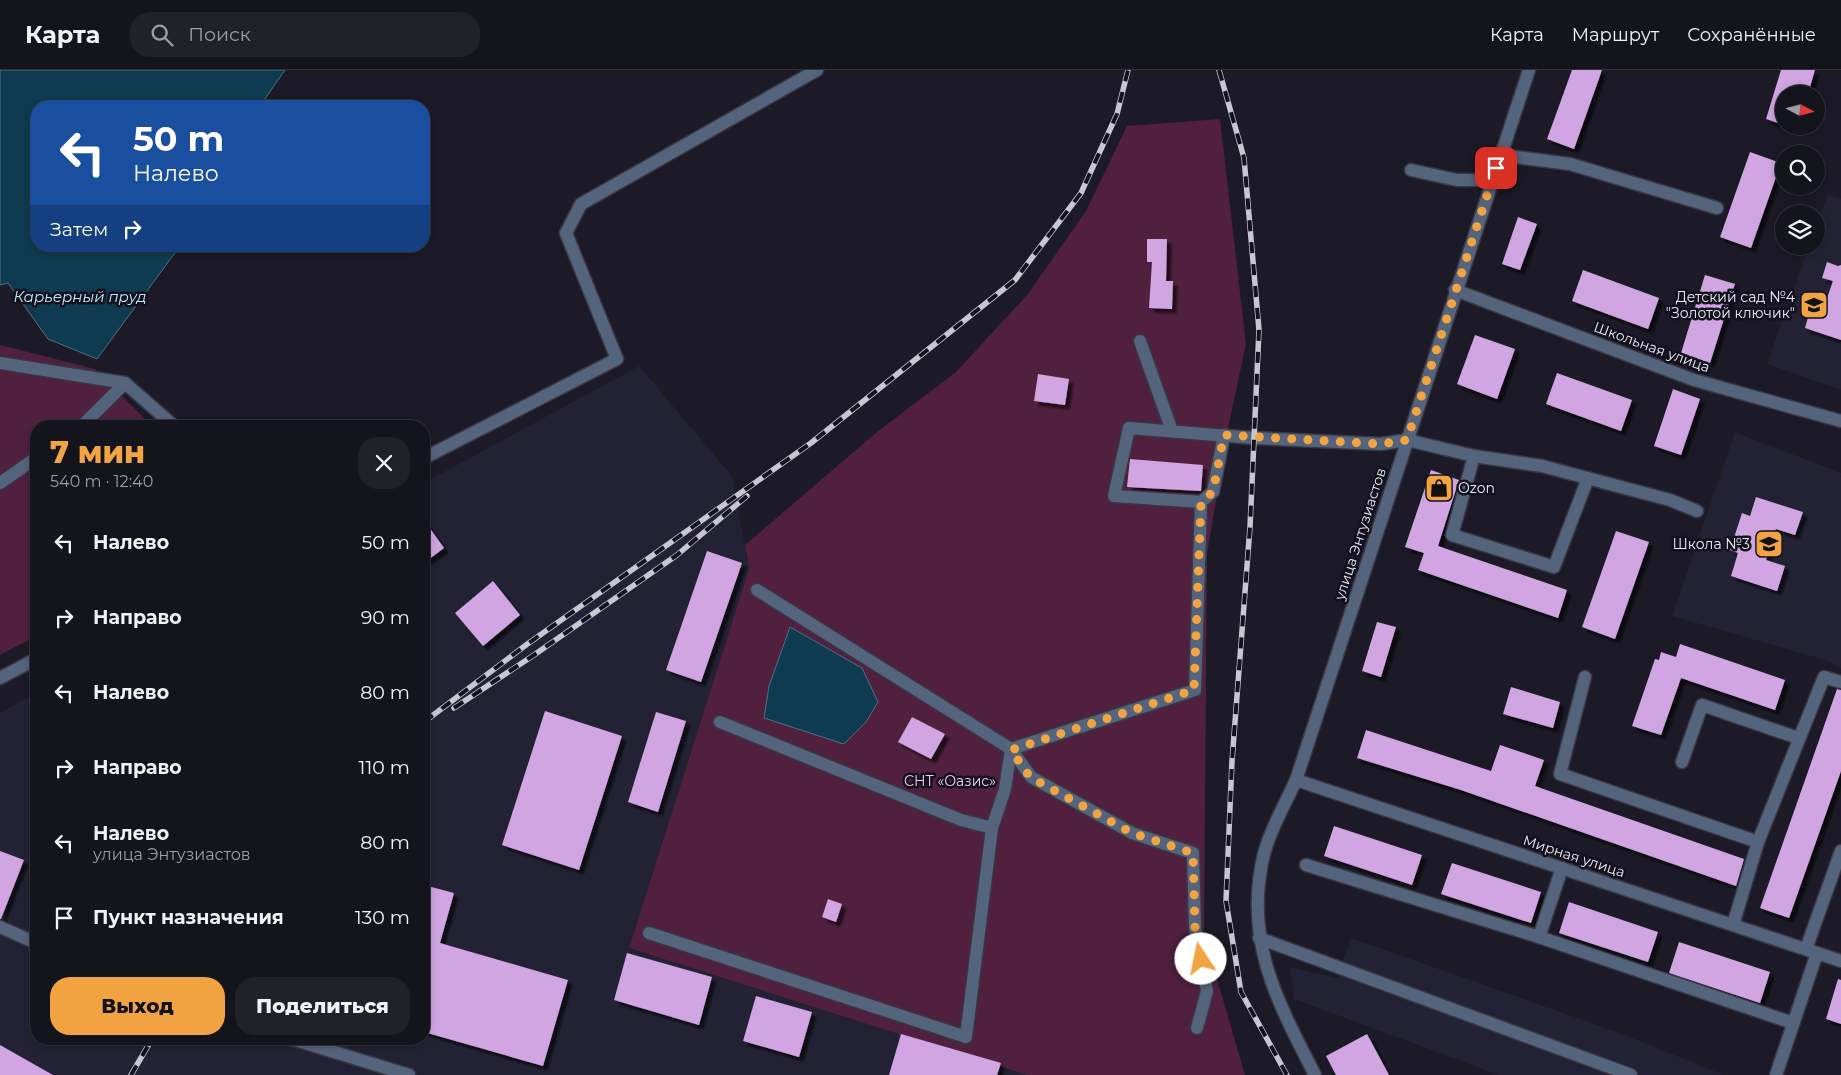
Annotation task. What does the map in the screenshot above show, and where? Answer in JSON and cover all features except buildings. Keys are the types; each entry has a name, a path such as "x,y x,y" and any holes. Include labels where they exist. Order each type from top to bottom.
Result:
{"street":[{"path":"430,455 617,358 566,233 581,204 817,70"},
{"name":"улица Энтузиастов","path":"1315,1075 1279,1005 1259,938 1257,893 1265,852 1296,780 1455,290 1529,70"},
{"path":"1500,155 1570,164 1717,208"},
{"path":"1411,170 1457,180 1492,180"},
{"name":"Школьная улица","path":"1455,290 1694,380 1841,421"},
{"path":"1140,340 1172,431"},
{"path":"0,363 125,383 167,420"},
{"path":"88,420 125,383"},
{"path":"1224,435 1213,492 1201,502 1114,496 1129,428 1381,444 1407,440 1474,456 1542,466 1670,500 1697,511"},
{"path":"1474,456 1452,535 1554,567 1588,478"},
{"path":"0,483 30,462"},
{"path":"1011,750 1194,690 1201,502"},
{"path":"757,590 1011,750 1030,777 1132,833 1193,853 1195,928 1207,991 1197,1028"},
{"path":"0,678 30,662"},
{"path":"1585,677 1560,774 1758,842"},
{"path":"1733,925 1758,842 1824,677 1841,682"},
{"path":"1682,762 1702,705 1798,738"},
{"path":"720,722 961,820 992,828"},
{"path":"649,933 966,1036 992,828 1005,789 1011,750"},
{"name":"Мирная улица","path":"1296,780 1841,961"},
{"path":"1776,1075 1794,1024 1812,951 1841,852"},
{"path":"1306,865 1540,937 1794,1024"},
{"path":"1540,937 1562,868"},
{"path":"0,927 30,940"},
{"path":"1259,938 1631,1075"},
{"path":"312,1045 409,1075"}],"shaded area":[{"name":"Детский сад №4 \"Золотой ключик\"","path":"1828,195 1841,198 1841,390 1767,364 1806,255 1825,255 1824,205"},
{"path":"639,366 732,476 749,569 629,948 1027,1075 0,1075 0,713 30,696 30,1045 430,1045 430,480"},
{"name":"Школа №3","path":"1735,432 1841,473 1841,668 1829,661 1672,616"},
{"path":"1351,938 1617,1032 1724,1075 1499,1075 1294,999 1290,967 1337,978"}],"green space":[{"name":"СНТ «Оазис»","path":"1220,119 1246,344 1229,423 1207,554 1204,935 1245,1075 1027,1075 629,948 749,569 745,545 877,432 956,372 1028,294 1086,211 1127,126"},
{"path":"0,345 95,369 146,420 30,420 30,639 0,655"}],"water":[{"name":"Карьерный пруд","path":"0,70 285,70 264,100 30,100 30,252 176,252 97,359 48,339 8,283 0,285"},
{"path":"790,627 862,668 878,702 866,722 844,744 764,718 769,686"}],"railway":[{"path":"430,717 526,645 811,443 1015,280 1081,193 1117,114 1128,70"},
{"path":"1219,70 1244,158 1259,330 1250,527 1232,761 1226,901 1241,992 1287,1075"},
{"path":"454,708 534,655 677,555 747,496"},
{"path":"131,1075 148,1045"}],"place":[{"name":"Детский сад №4 \"Золотой ключик\"","path":"1814,305"},
{"name":"Ozon","path":"1439,488"},
{"name":"Школа №3","path":"1769,544"}],"route":[{"path":"1201,959 1195,928 1193,853 1132,833 1030,777 1011,750 1194,690 1201,502 1213,492 1224,435 1381,444 1407,440 1496,168"}]}
